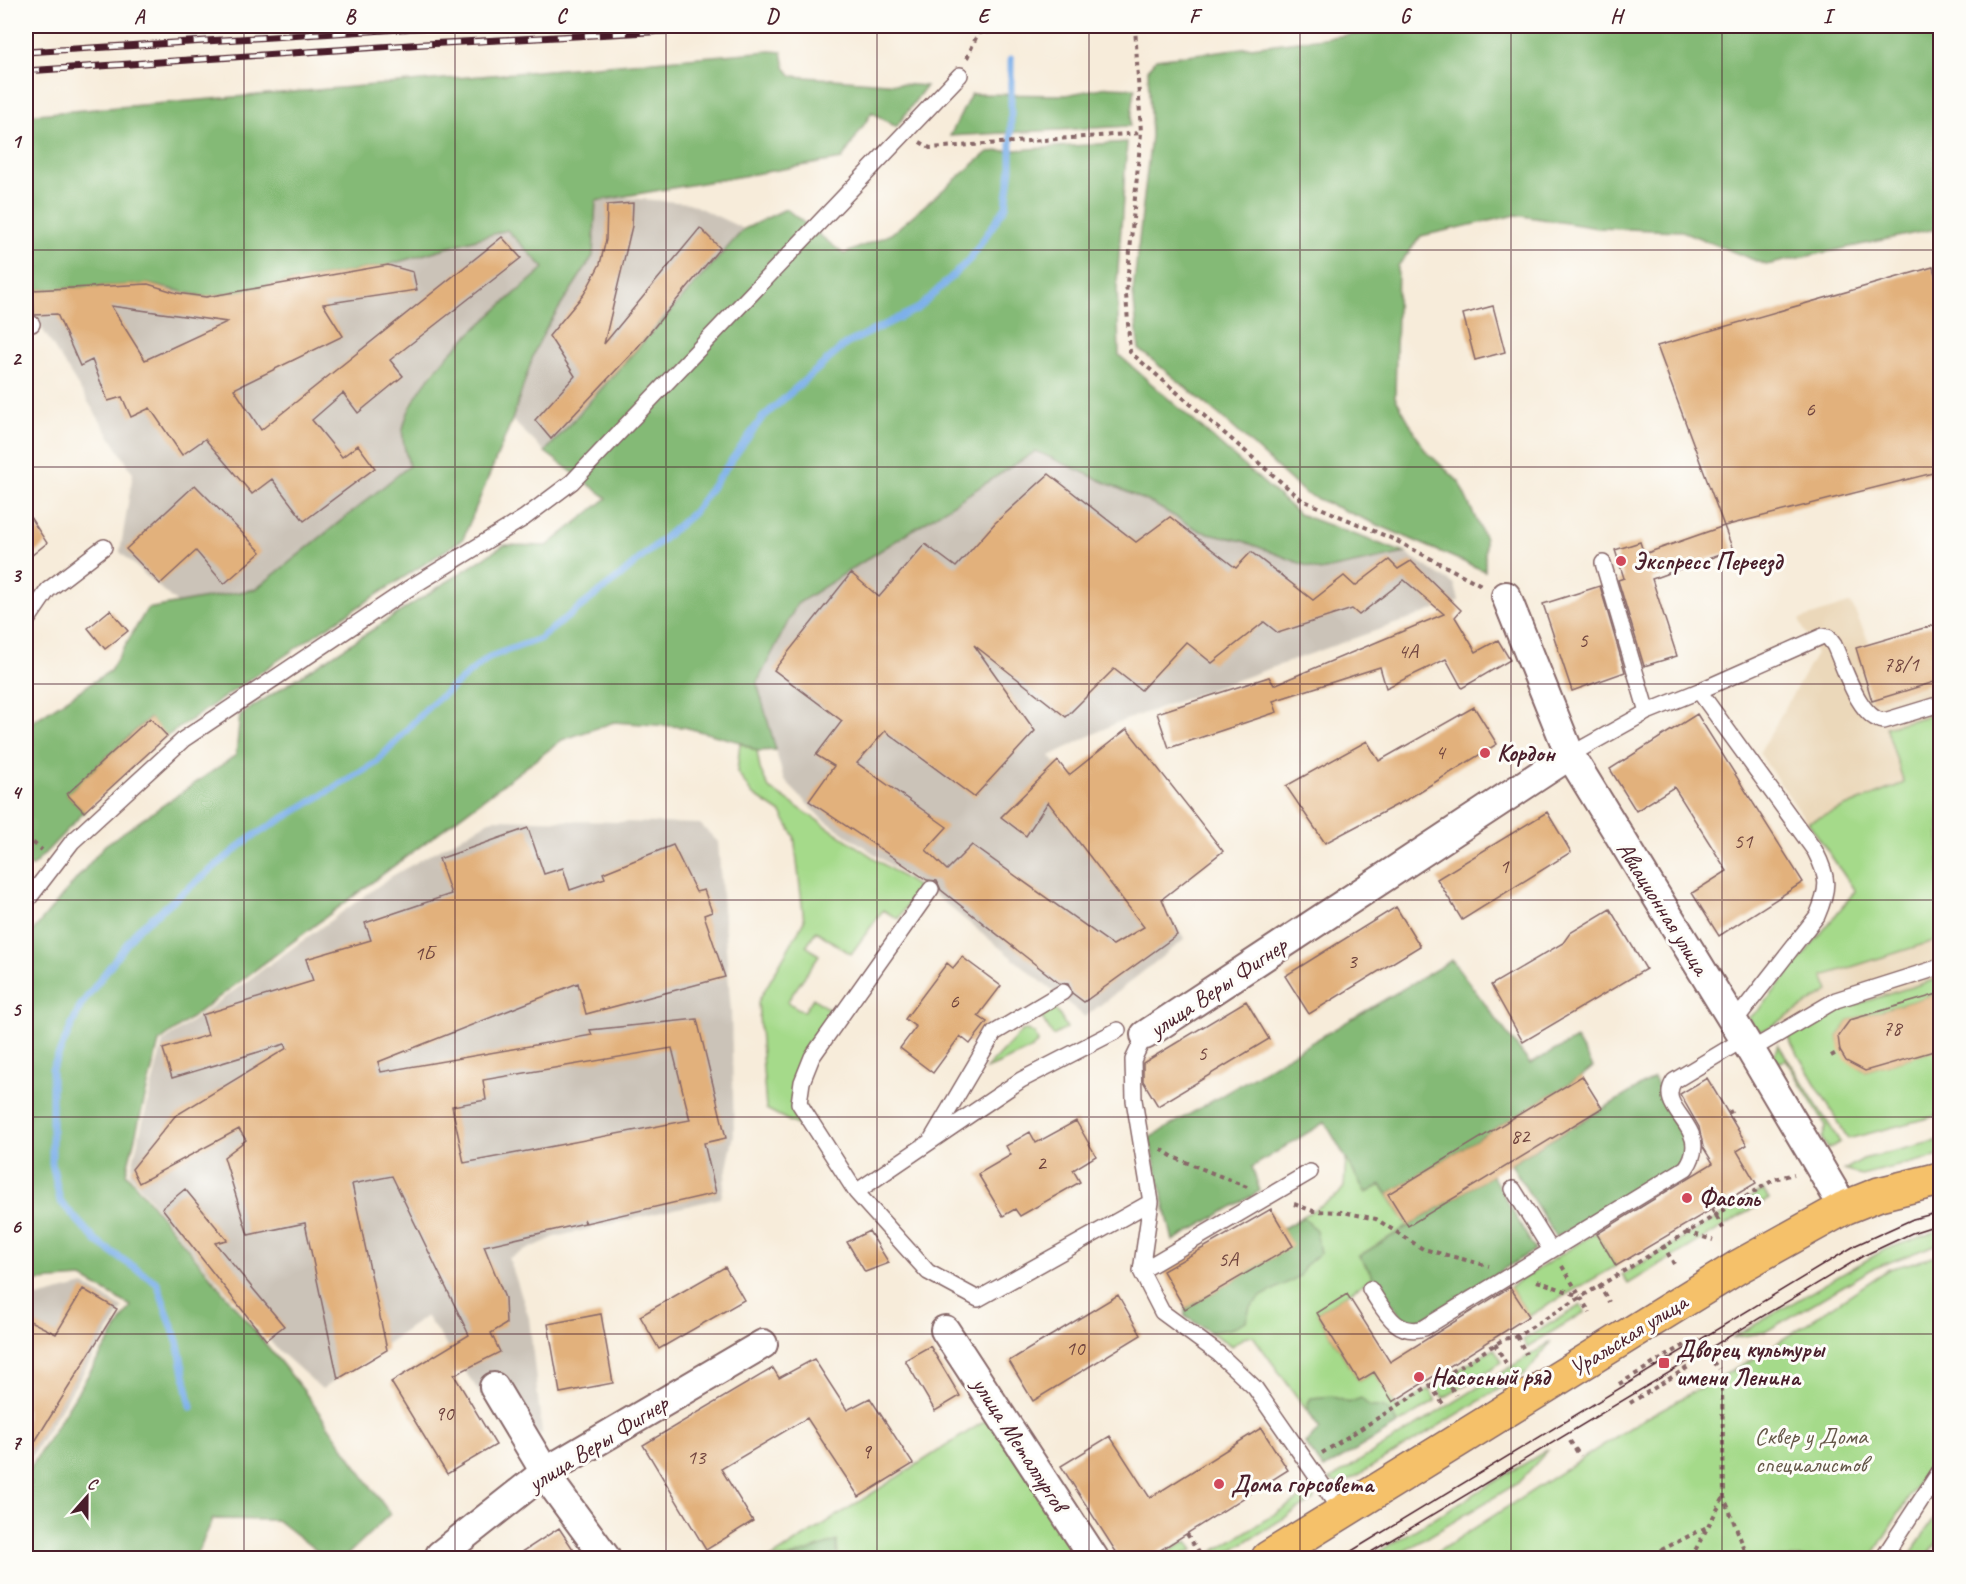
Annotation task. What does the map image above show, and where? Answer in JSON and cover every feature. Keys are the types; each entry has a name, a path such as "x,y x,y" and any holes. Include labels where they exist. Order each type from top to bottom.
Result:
{"main road":[{"name":"Уральская улица","path":"1268,1558 1703,1288 1844,1208 1879,1194 1941,1179"}],"street":[{"name":"Авиационная улица","path":"1506,596 1570,755 1743,1037 1844,1208"},
{"name":"улица Веры Фигнер","path":"1131,1032 1570,755"},
{"name":"улица Металлургов","path":"945,1330 1095,1558"},
{"name":"улица Веры Фигнер","path":"431,1556 545,1472 763,1344"},
{"path":"494,1387 545,1472 606,1558"}],"lane":[{"path":"26,902 72,842 184,739 408,589 524,518 572,482 960,75"},
{"path":"26,622 48,590 104,547"},
{"path":"1603,562 1647,712"},
{"path":"1570,755 1647,712 1823,636 1828,637 1834,645 1864,709 1875,720 1884,721 1941,704"},
{"path":"1699,691 1815,851 1826,873 1826,895 1817,916 1743,1037"},
{"path":"931,889 812,1057 802,1082 800,1103 856,1192 928,1272 978,1299 1151,1202"},
{"path":"1370,1289 1391,1320 1401,1329 1413,1331 1424,1328 1686,1168 1696,1149 1694,1140 1671,1100 1671,1087 1674,1082 1743,1037 1836,1000 1941,968"},
{"path":"928,1145 994,1033 1063,992"},
{"path":"856,1192 1020,1080 1131,1032"},
{"name":"улица Веры Фигнер","path":"1131,1032 1134,1100 1151,1202 1141,1271"},
{"path":"1310,1172 1141,1271 1162,1312 1219,1354 1255,1388 1342,1513"},
{"path":"1513,1189 1551,1250"},
{"path":"1883,1558 1941,1471"}],"path":[{"path":"960,75 978,33 1063,26"},
{"path":"1135,26 1141,134 1126,294 1130,352 1302,500 1395,540 1473,581"},
{"path":"930,148 1141,134"},
{"path":"1831,1056 1840,1051"},
{"path":"1728,1113 1734,1110"},
{"path":"1140,1136 1173,1157 1269,1196 1312,1211 1342,1212 1376,1219 1423,1249 1514,1273 1580,1296"},
{"path":"1307,1462 1430,1385 1442,1374 1504,1339 1516,1336 1775,1179 1804,1171"},
{"path":"1712,1209 1725,1232"},
{"path":"1685,1232 1713,1240"},
{"path":"1663,1245 1674,1264"},
{"path":"1551,1250 1590,1313"},
{"path":"1643,1251 1646,1256"},
{"path":"1599,1285 1609,1302"},
{"path":"1500,1334 1504,1339"},
{"path":"1516,1336 1526,1354"},
{"path":"1618,1384 1688,1343"},
{"path":"1495,1344 1507,1365"},
{"path":"1707,1354 1719,1370"},
{"path":"1630,1403 1690,1366"},
{"path":"1442,1374 1456,1395"},
{"path":"1430,1385 1443,1404"},
{"path":"1722,1387 1724,1497 1748,1558"},
{"path":"1570,1441 1580,1456"},
{"path":"1691,1558 1724,1497"},
{"path":"1645,1558 1708,1527"},
{"path":"1187,1534 1200,1554"}],"shaded area":[{"path":"616,197 689,203 744,229 545,452 512,420 535,350 547,327 593,256 596,201"},
{"path":"507,230 544,268 434,369 410,404 403,432 409,466 256,589 179,605 120,552 133,473 34,316 33,290 148,284 206,297 388,265"},
{"path":"1036,451 1153,504 1200,531 1243,541 1320,570 1405,553 1455,585 1459,601 1114,724 1050,756 1185,939 1085,1017 936,896 820,817 784,780 757,683 797,604"},
{"path":"1851,603 1870,644 1857,648 1872,701 1940,680 1940,1076 1937,1077 1940,1089 1940,1114 1851,1137 1769,998 1855,891 1759,753 1816,654 1799,620"},
{"path":"493,819 700,824 718,842 731,1012 734,1134 721,1198 555,1237 509,1258 529,1318 542,1434 504,1427 426,1316 322,1389 276,1348 200,1261 130,1174 163,1042 392,876"},
{"path":"84,1285 123,1308 26,1465 26,1300"}],"green space":[{"path":"1418,26 1940,26 1940,228 1766,265 1682,231 1598,228 1516,215 1421,236 1398,266 1395,397 1425,450 1459,482 1485,539 1485,571 1306,494 1223,418 1139,349 1133,292 1151,136 1148,70 1156,59"},
{"path":"770,51 782,52 785,67 792,76 926,86 896,127 872,112 842,159 596,201 593,256 547,327 535,350 512,420 463,539 324,629 167,736 149,718 67,794 84,812 32,867 26,862 26,726 110,671 147,609 256,589 409,466 403,443 403,430 410,408 423,386 461,342 544,268 507,230 388,265 206,297 148,284 34,290 34,316 26,317 26,115"},
{"path":"1107,87 1135,88 1130,126 950,136 971,94 1066,95"},
{"path":"1127,142 1117,284 1119,355 1299,514 1405,553 1320,571 1243,541 1200,531 1153,504 1036,451 797,604 757,683 776,750 757,751 740,742 684,727 614,722 562,740 159,1042 126,1173 304,1391 390,1514 344,1558 326,1558 277,1520 213,1519 195,1558 26,1558 26,1475 131,1306 82,1278 26,1282 26,939 105,845 236,755 240,715 504,545 547,546 607,498 545,452 744,229 786,209 844,254 891,234 988,152"},
{"path":"1939,713 1940,939 1823,976 1829,991 1770,1027 1762,1031 1755,1029 1748,1018 1760,1009 1855,891 1808,822 1904,783 1886,727"},
{"path":"740,743 757,751 760,769 769,788 919,888 898,919 883,910 851,954 816,931 806,946 819,955 787,1002 804,1012 813,998 835,1014 796,1079 814,1134 766,1109 758,1002 804,921 794,836 781,813 752,794 737,772"},
{"path":"1452,960 1530,1064 1576,1039 1593,1067 1582,1076 1388,1194 1381,1185 1366,1193 1325,1122 1252,1167 1260,1191 1173,1241 1149,1138"},
{"path":"1940,978 1940,993 1850,1020 1838,1036 1846,1057 1865,1071 1940,1049 1940,1076 1937,1077 1940,1089 1940,1115 1848,1139 1787,1036 1829,1013"},
{"path":"1054,1006 1067,1028 1053,1036 1040,1015"},
{"path":"1027,1030 1035,1034 1038,1042 1031,1049 985,1070 1022,1031"},
{"path":"1778,1044 1840,1142 1828,1149 1822,1139 1826,1126 1786,1060 1775,1064 1773,1059"},
{"path":"1654,1078 1687,1137 1689,1147 1680,1165 1556,1237 1511,1164"},
{"path":"1940,1140 1940,1156 1861,1175 1844,1170 1863,1159"},
{"path":"1346,1159 1366,1193 1381,1185 1408,1226 1359,1256 1374,1277 1317,1313 1359,1381 1374,1372 1397,1408 1429,1389 1436,1401 1324,1469 1305,1443 1320,1429 1253,1336 1243,1338 1232,1346 1185,1316 1185,1309 1292,1246 1282,1229 1338,1195 1344,1187"},
{"path":"1492,1175 1535,1250 1424,1318 1412,1322 1402,1318 1359,1256"},
{"path":"1763,1190 1769,1199 1628,1284 1622,1275"},
{"path":"1303,1217 1316,1230 1320,1253 1305,1266 1300,1276 1262,1296 1250,1307 1246,1321 1230,1329 1210,1332 1185,1316 1185,1309 1292,1246 1282,1229"},
{"path":"1940,1230 1940,1243 1872,1269 1765,1332 1732,1338 1884,1250"},
{"path":"1596,1232 1616,1266 1529,1316 1510,1287"},
{"name":"Сквер у Дома специалистов","path":"1940,1255 1940,1448 1871,1558 1428,1558 1642,1420 1753,1359 1889,1269"},
{"path":"1581,1305 1585,1312 1527,1347 1523,1340"},
{"path":"1551,1342 1527,1372 1342,1485 1329,1480"},
{"path":"1494,1348 1502,1362 1444,1398 1435,1384"},
{"path":"1332,1396 1348,1403 1361,1398 1370,1407 1388,1410 1397,1425 1324,1469 1305,1443 1320,1429 1308,1411 1308,1403 1311,1398"},
{"path":"988,1419 1087,1558 771,1558"},
{"path":"1549,1449 1518,1483 1393,1558 1368,1558"},
{"path":"1312,1491 1314,1500 1219,1558 1203,1558"},
{"path":"1940,1509 1940,1538 1927,1558 1908,1558"},
{"path":"837,1541 838,1558 788,1558"},
{"path":"1187,1541 1193,1550 1177,1558 1157,1558"}],"building":[{"path":"633,203 632,226 604,344 700,228 720,248 636,349 551,439 535,420 575,376 549,336 584,294 600,264 606,240 607,205"},
{"path":"502,237 521,258 390,360 403,376 358,413 343,393 312,420 342,457 358,445 375,468 304,521 272,479 252,494 205,439 182,455 150,408 131,417 122,397 108,401 92,360 80,366 57,314 34,315 33,290 148,284 177,293 206,297 388,265 413,272 417,290 323,304 343,336 234,389 261,430","holes":["111,306 227,322 145,360"]},
{"path":"1933,267 1941,297 1941,471 1724,526 1657,346"},
{"path":"1493,306 1505,352 1475,360 1463,314"},
{"path":"1049,474 1136,542 1170,517 1236,568 1251,552 1313,600 1344,576 1355,586 1389,560 1398,569 1411,561 1461,610 1455,617 1476,652 1498,640 1510,660 1462,688 1446,659 1386,688 1380,667 1273,701 1277,712 1169,748 1157,713 1269,677 1274,685 1444,614 1404,580 1359,615 1352,609 1278,633 1264,622 1212,663 1186,642 1141,690 1114,669 1066,717 974,645 1035,731 974,797 885,731 857,763 947,827 926,850 947,870 972,845 1113,945 1144,927 1048,802 1026,836 1001,817 1058,761 1069,775 1127,729 1223,851 1162,899 1177,935 1084,1002 1072,993 1068,984 1059,983 941,890 937,881 927,880 809,801 834,766 816,755 842,721 774,670 851,573 879,597 925,544 956,567 995,523"},
{"path":"195,485 261,552 224,584 196,551 160,584 126,549"},
{"path":"26,511 47,543 26,560"},
{"path":"1724,526 1733,550 1652,579 1677,656 1644,666 1618,580 1624,578 1615,550 1640,542 1644,554"},
{"path":"1600,586 1625,672 1572,691 1543,604"},
{"path":"110,610 128,631 105,649 88,628"},
{"path":"1941,623 1941,680 1872,701 1856,648"},
{"path":"1474,707 1497,744 1406,800 1325,843 1286,786 1367,741 1379,761"},
{"path":"1697,714 1803,882 1719,936 1692,893 1727,871 1674,787 1636,811 1610,769"},
{"path":"150,718 167,736 84,812 67,794"},
{"path":"1547,812 1571,852 1462,920 1437,879"},
{"path":"528,828 544,874 563,868 570,890 605,878 603,873 673,845 696,892 704,890 712,912 704,915 725,977 586,1014 578,983 378,1062 381,1072 592,1035 590,1030 697,1019 726,1138 704,1143 716,1193 586,1223 584,1219 585,1223 484,1246 505,1298 506,1324 491,1333 500,1352 454,1375 496,1445 447,1474 391,1382 469,1335 392,1176 352,1184 387,1350 338,1379 305,1223 248,1235 224,1157 246,1140 239,1129 139,1183 132,1169 175,1116 287,1048 285,1044 172,1078 163,1049 208,1035 202,1015 313,981 306,959 371,940 365,923 451,894 439,859","holes":["672,1048 690,1120 464,1163 452,1106 486,1100 483,1080"]},
{"path":"1396,907 1420,946 1309,1014 1285,976"},
{"path":"1610,909 1646,969 1523,1042 1491,985 1563,943 1570,933"},
{"path":"962,957 1001,986 978,1016 987,1022 970,1044 960,1036 933,1073 900,1048 916,1027 905,1019 947,963 953,968"},
{"path":"1941,993 1941,1049 1865,1071 1846,1061 1840,1051 1838,1036 1850,1020"},
{"path":"1246,1001 1269,1039 1158,1106 1143,1081 1143,1063"},
{"path":"1582,1076 1602,1108 1408,1226 1388,1194"},
{"path":"1707,1078 1747,1145 1737,1151 1756,1183 1616,1266 1597,1234 1713,1163 1703,1147 1699,1127 1680,1094"},
{"path":"1076,1121 1096,1156 1073,1170 1080,1182 1020,1216 1015,1209 1003,1216 978,1174 1011,1155 1006,1146 1030,1132 1036,1143"},
{"path":"185,1189 227,1240 215,1243 284,1326 266,1340 162,1208"},
{"path":"1271,1209 1293,1246 1185,1309 1163,1271"},
{"path":"869,1231 889,1263 865,1272 847,1242"},
{"path":"725,1267 744,1300 659,1349 640,1316"},
{"path":"1510,1287 1529,1316 1393,1402 1374,1372 1359,1381 1317,1313 1347,1294 1390,1362"},
{"path":"83,1289 117,1309 26,1456 26,1319 56,1334"},
{"path":"1118,1295 1141,1335 1033,1401 1009,1361"},
{"path":"601,1314 613,1383 560,1393 548,1324"},
{"path":"930,1346 960,1396 935,1411 905,1360"},
{"path":"814,1359 847,1410 870,1398 913,1464 859,1497 807,1418 721,1469 753,1521 706,1550 643,1445 773,1368 779,1378"},
{"name":"Дома горсовета","path":"1261,1428 1288,1470 1148,1558 1120,1558 1061,1466 1110,1436 1150,1498"},
{"path":"559,1528 579,1558 513,1558"}],"waterway":[{"path":"191,1407 178,1344 157,1283 97,1242 60,1201 52,1163 52,1069 81,1005 137,930 250,838 376,763 429,706 489,657 539,639 619,577 693,513 762,418 846,344 919,308 971,258 1006,206 1011,169 1011,59"}],"tram line":[{"path":"1340,1558 1856,1245 1913,1219 1940,1212"},
{"path":"1361,1558 1863,1256 1912,1233 1940,1224"}],"railway":[{"path":"26,52 450,26"},
{"path":"26,71 425,44 759,26"}],"place":[{"name":"Экспресс Переезд","path":"1621,561"},
{"name":"Кордон","path":"1485,753"},
{"name":"Фасоль","path":"1687,1198"},
{"name":"Дворец культуры имени Ленина","path":"1664,1363"},
{"name":"Насосный ряд","path":"1419,1377"},
{"name":"Дома горсовета","path":"1219,1484"}]}
